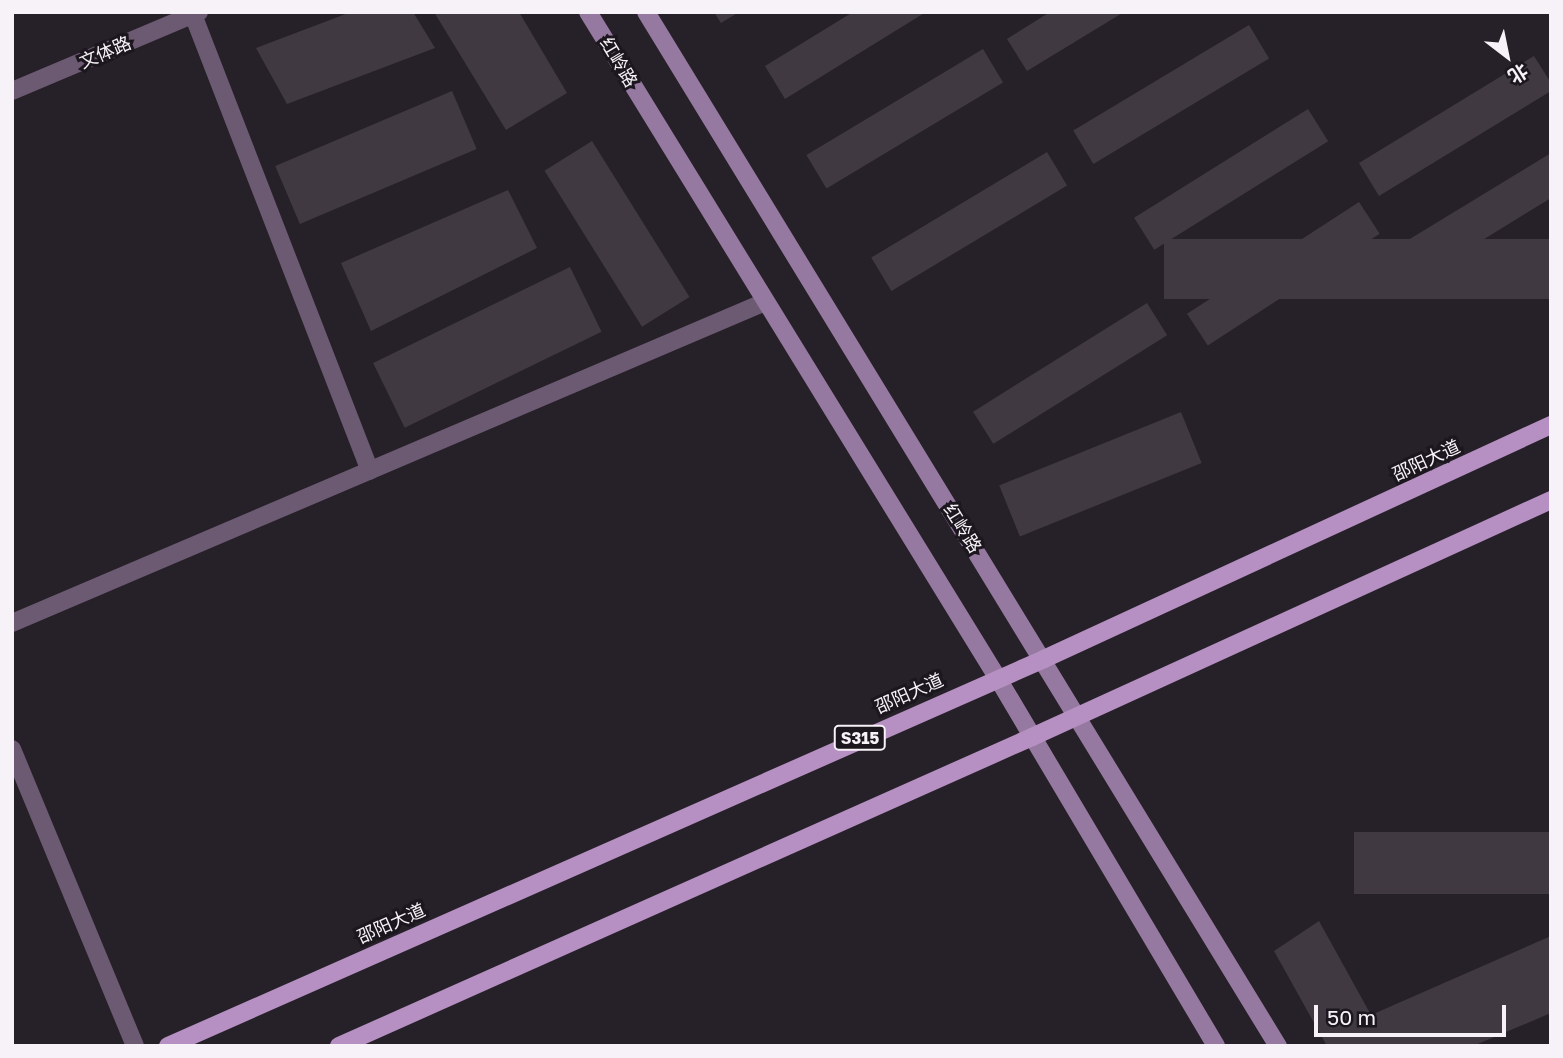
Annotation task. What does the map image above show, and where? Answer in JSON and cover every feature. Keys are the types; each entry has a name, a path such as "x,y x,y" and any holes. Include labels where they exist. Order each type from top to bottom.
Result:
{"main road":[{"name":"红岭路","path":"588,12 997,677 1216,1046"},
{"name":"红岭路","path":"646,12 1044,659 1278,1046"},
{"name":"邵阳大道","path":"168,1046 997,677 1044,659 1551,425"},
{"path":"339,1046 1032,737 1551,500"}],"street":[{"path":"195,13 370,471"},
{"name":"文体路","path":"12,92 195,13"},
{"path":"12,623 765,302"},
{"path":"12,749 135,1046"}],"building":[{"path":"351,12 413,12 435,48 287,104 256,48"},
{"path":"434,12 519,12 567,93 506,130"},
{"path":"714,12 739,12 721,23"},
{"path":"853,12 926,12 785,99 765,66"},
{"path":"1050,12 1124,12 1027,71 1007,39"},
{"path":"1249,25 1269,58 1093,164 1073,131"},
{"path":"983,49 1003,82 827,189 806,155"},
{"path":"1534,56 1551,83 1551,91 1379,196 1359,163"},
{"path":"452,91 477,149 300,224 275,166"},
{"path":"1308,109 1328,141 1154,250 1134,218"},
{"path":"592,141 690,297 642,327 545,171"},
{"path":"1047,152 1067,185 891,291 871,258"},
{"path":"1551,153 1551,198 1416,281 1395,248"},
{"path":"508,190 537,248 371,331 341,263"},
{"path":"1359,202 1380,234 1208,346 1187,314"},
{"path":"1164,239 1551,239 1551,299 1164,299"},
{"path":"570,267 602,332 405,428 373,363"},
{"path":"1147,303 1167,335 993,444 973,412"},
{"path":"1181,412 1202,463 1020,536 999,485"},
{"path":"1354,832 1551,832 1551,894 1354,894"},
{"path":"1319,921 1371,1015 1551,936 1551,1013 1473,1046 1327,1046 1274,951"}]}
